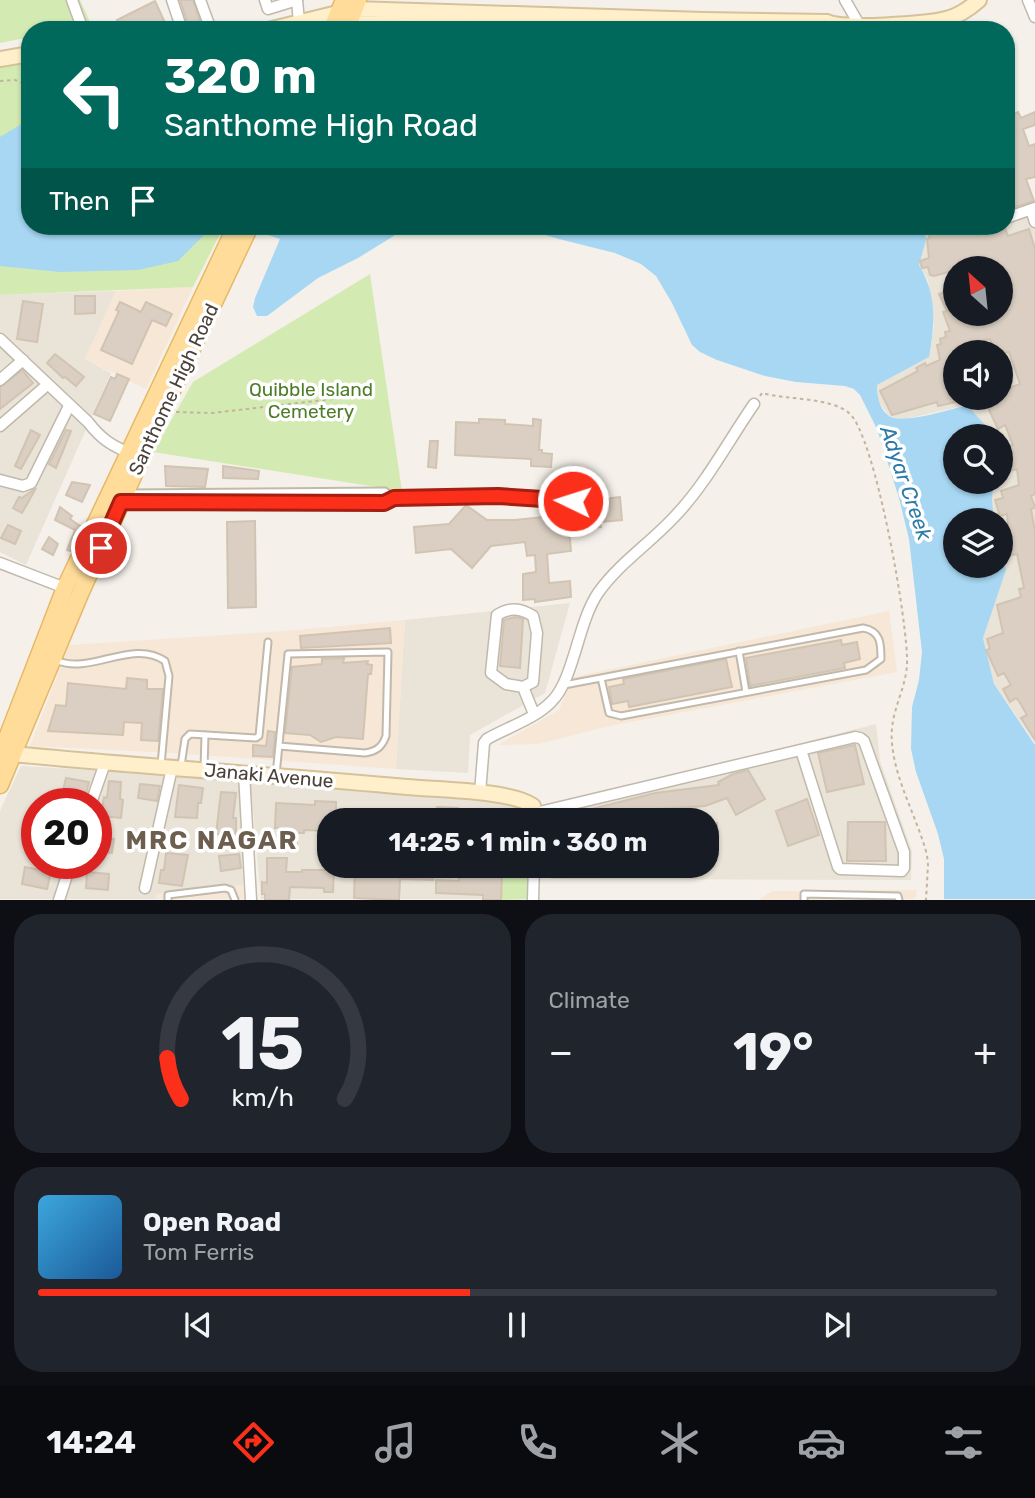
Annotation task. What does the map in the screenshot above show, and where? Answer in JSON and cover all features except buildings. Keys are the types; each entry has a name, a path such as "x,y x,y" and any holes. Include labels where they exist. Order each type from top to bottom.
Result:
{"main road":[{"name":"Santhome High Road","path":"5,753 53,659 123,497 134,455 162,412 232,235"},
{"name":"Santhome High Road","path":"1,778 5,753 65,588 134,455 206,301 245,235"}],"street":[{"path":"72,0 80,21"},
{"path":"172,0 179,21"},
{"path":"200,0 206,21"},
{"path":"265,0 268,9 297,0 299,21"},
{"path":"845,0 857,21"},
{"path":"922,21 947,19 969,9 979,0"},
{"path":"1028,0 1035,17"},
{"path":"281,6 282,21"},
{"path":"306,21 344,16 446,12 789,21"},
{"path":"446,12 569,21"},
{"path":"0,59 21,56"},
{"path":"1015,215 1033,209 1035,222"},
{"path":"0,339 88,422 99,437 113,447 134,455"},
{"path":"0,380 23,360"},
{"path":"0,426 47,385"},
{"path":"480,793 482,750 487,739 534,714 553,700 590,607 598,594 622,565 689,500 754,404"},
{"path":"0,481 23,486 31,483 69,406"},
{"path":"0,563 65,588"},
{"path":"506,609 524,610 533,616 537,633 533,682 523,687 506,684 491,674 497,615 506,609"},
{"path":"523,687 534,714"},
{"path":"555,808 855,737 862,739 904,852 902,871 838,867 801,750"},
{"name":"Janaki Avenue","path":"5,753 480,793 522,798 530,808"},
{"path":"96,788 105,763"},
{"path":"145,888 172,768"},
{"path":"244,773 251,897"},
{"path":"533,900 534,878"},
{"path":"59,900 66,879"}],"lane":[{"path":"123,497 385,491 394,498"},
{"path":"123,497 384,503 394,498 498,496 573,501"},
{"path":"561,685 863,628 872,629 878,635 881,649 881,659 866,670 621,716 609,713 601,678"},
{"path":"172,768 187,735 260,736 268,642"},
{"path":"276,775 288,654 388,652 386,736 376,751 365,753 279,746"},
{"path":"739,652 746,692"},
{"path":"53,659 69,666 144,653 165,661 169,676 172,768"},
{"path":"204,769 205,735"},
{"path":"168,900 168,895 225,888 231,890 235,898 251,897"},
{"path":"804,900 804,894 898,896 899,900"}],"path":[{"path":"0,81 21,82"},
{"path":"762,393 841,407 854,417 861,431 886,514 896,578 906,666 893,716 892,745 896,766 927,855 926,900"},
{"path":"162,412 212,413 376,394"}],"shaded area":[{"path":"1015,197 1022,218 1031,215 1035,227 1035,743 994,684 983,637 1003,578 1013,578 1013,508 993,508 992,500 993,494 1013,494 1013,424 984,424 971,410 1013,410 1013,340 943,340 945,410 901,420 889,416 878,401 877,385 929,357 934,326 928,280 919,265 926,235 1015,235"},
{"path":"193,287 146,389 85,359 116,291"},
{"path":"116,291 85,359 111,373 26,565 0,552 0,295"},
{"path":"570,603 545,693 470,735 468,773 396,769 405,620"},
{"path":"889,611 897,672 605,727 539,744 498,745 559,710 573,677"},
{"path":"405,620 396,769 30,746 69,645"},
{"path":"876,724 880,761 912,851 911,880 551,879 719,878 719,808 547,807"},
{"path":"21,766 239,779 243,885 156,894 156,899 0,899 0,811"},
{"path":"250,777 516,802 523,808 317,808 317,878 503,878 501,899 261,899"},
{"path":"243,885 244,899 156,899 156,894"},
{"path":"917,890 915,899 758,900 773,891"}],"green space":[{"path":"0,0 80,0 90,21 21,21 21,39 0,43"},
{"path":"21,64 21,235 219,235 193,287 0,295 0,68"},
{"name":"Quibble Island Cemetery","path":"370,274 402,491 153,452 193,382"},
{"path":"503,878 531,878 530,899 501,900"}],"water":[{"path":"21,124 21,235 204,235 178,261 138,270 60,272 0,266 0,137"},
{"path":"268,235 395,235 318,278 267,316 257,316 253,307 255,298 280,239"},
{"name":"Adyar Creek","path":"545,235 926,235 919,265 932,298 929,357 877,385 878,398 886,413 895,418 904,419 947,410 972,410 984,424 943,424 943,494 993,494 993,508 943,508 943,578 1003,578 983,638 994,684 1035,745 1035,899 944,899 944,859 911,749 912,707 922,652 909,539 877,429 860,395 845,386 796,382 765,376 700,352 692,345 656,276 641,264 615,253"}],"district":[{"name":"MRC NAGAR","path":"212,840"}],"route":[{"path":"101,548 121,502 384,503 394,498 498,496 573,501"}]}
